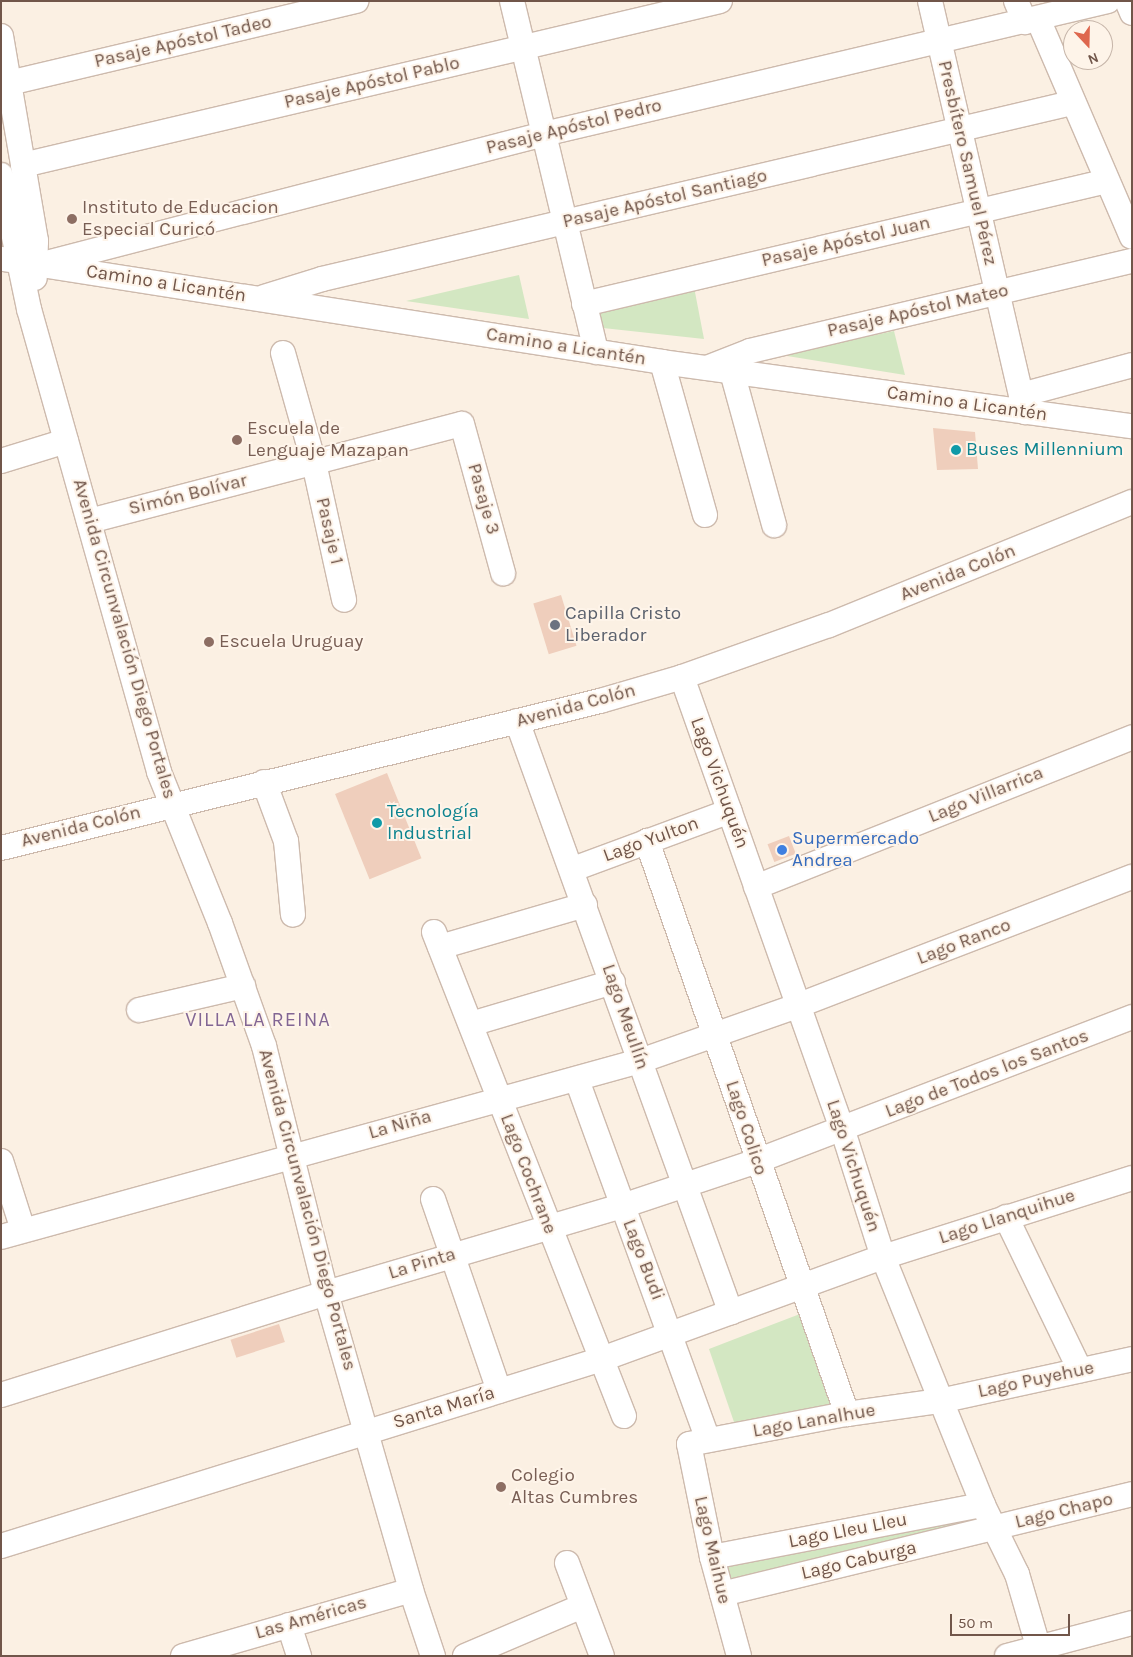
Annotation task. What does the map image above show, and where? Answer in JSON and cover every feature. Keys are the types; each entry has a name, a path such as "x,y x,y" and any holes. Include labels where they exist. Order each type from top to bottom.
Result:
{"street":[{"name":"Pasaje Apóstol Tadeo","path":"9,83 356,1"},
{"path":"512,1 596,352"},
{"name":"Pasaje Apóstol Pablo","path":"23,165 720,1"},
{"name":"Presbítero Samuel Pérez","path":"930,1 1023,403"},
{"name":"Pasaje Apóstol Pedro","path":"25,262 544,134 939,40 1026,14 1108,1"},
{"path":"1127,1 1132,13"},
{"path":"1026,14 1072,103 1132,238"},
{"name":"Avenida Circunvalación Diego Portales","path":"1,36 23,165 25,262 29,309 159,772 243,986 264,1046 290,1156 326,1293 411,1590 433,1656"},
{"name":"Pasaje Apóstol Santiago","path":"260,299 322,279 1072,103"},
{"name":"Avenida Circunvalación Diego Portales","path":"1,176 25,262"},
{"name":"Pasaje Apóstol Juan","path":"584,304 1108,181"},
{"name":"Pasaje Apóstol Mateo","path":"706,368 750,351 1132,261"},
{"name":"Camino a Licantén","path":"25,262 732,372 1023,403 1132,426"},
{"name":"Pasaje 1","path":"283,353 314,463 344,600"},
{"path":"662,362 706,515"},
{"path":"1023,403 1132,365"},
{"path":"732,372 774,525"},
{"name":"Simón Bolívar","path":"89,521 462,424"},
{"name":"Pasaje 3","path":"462,424 503,573"},
{"path":"1,461 66,441"},
{"name":"Avenida Colón","path":"1,848 517,721 682,678 828,625 1132,502"},
{"name":"Lago Vichuquén","path":"682,678 843,1131 883,1257 983,1504 1017,1574 1040,1652"},
{"name":"Lago Meullín","path":"517,721 573,868 731,1313"},
{"name":"Lago Villarrica","path":"756,887 1132,737"},
{"path":"264,782 286,841 292,915"},
{"name":"Lago Yulton","path":"573,868 730,811"},
{"name":"Lago Colico","path":"647,842 715,1034 757,1161 848,1414"},
{"name":"Lago Ranco","path":"797,1006 1132,878"},
{"name":"Lago Cochrane","path":"585,905 437,939 548,1227 624,1416"},
{"path":"471,1024 613,982"},
{"path":"140,1010 243,986"},
{"name":"La Niña","path":"12,1233 499,1097 577,1080 640,1061 797,1006"},
{"name":"Lago de Todos los Santos","path":"843,1131 1132,1017"},
{"name":"Lago Budi","path":"577,1080 622,1206 672,1335 698,1442"},
{"name":"La Pinta","path":"1,1395 326,1293 622,1206 843,1131"},
{"path":"1,1161 12,1233"},
{"name":"Lago Llanquihue","path":"883,1257 1132,1178"},
{"path":"433,1198 499,1391"},
{"path":"1006,1217 1080,1370"},
{"name":"Santa María","path":"1,1546 602,1359 802,1288 883,1257"},
{"name":"Lago Puyehue","path":"940,1401 1132,1359"},
{"name":"Lago Lanalhue","path":"698,1442 848,1414 940,1401"},
{"name":"Lago Maihue","path":"698,1442 712,1557 739,1656"},
{"name":"Lago Chapo","path":"996,1528 1132,1494"},
{"name":"Lago Lleu Lleu","path":"712,1557 983,1504"},
{"name":"Lago Caburga","path":"722,1594 996,1528"},
{"path":"567,1563 602,1656"},
{"name":"Las Américas","path":"197,1654 411,1590"},
{"path":"465,1656 582,1606"},
{"path":"1007,1656 1040,1652 1132,1623"},
{"path":"289,1625 299,1656"}],"green space":[{"path":"519,275 529,319 406,301"},
{"path":"694,287 704,339 603,328 597,307"},
{"path":"894,331 905,375 781,355"},
{"path":"813,1309 848,1401 735,1425 709,1349"},
{"path":"980,1505 984,1523 726,1581 720,1560"}],"building":[{"name":"Buses Millennium","path":"933,428 975,432 978,469 937,470"},
{"name":"Capilla Cristo Liberador","path":"561,595 576,646 549,654 533,603"},
{"name":"Tecnología Industrial","path":"387,773 421,858 370,879 335,794"},
{"name":"Supermercado Andrea","path":"789,836 796,854 774,862 768,844"},
{"path":"279,1324 285,1342 236,1358 230,1340"}],"place":[{"name":"Instituto de Educacion Especial Curicó","path":"72,219"},
{"name":"Escuela de Lenguaje Mazapan","path":"237,440"},
{"name":"Buses Millennium","path":"956,450"},
{"name":"Capilla Cristo Liberador","path":"555,625"},
{"name":"Escuela Uruguay","path":"209,642"},
{"name":"Tecnología Industrial","path":"377,823"},
{"name":"Supermercado Andrea","path":"782,850"},
{"name":"Colegio Altas Cumbres","path":"501,1487"}],"district":[{"name":"VILLA LA REINA","path":"258,1019"}]}
